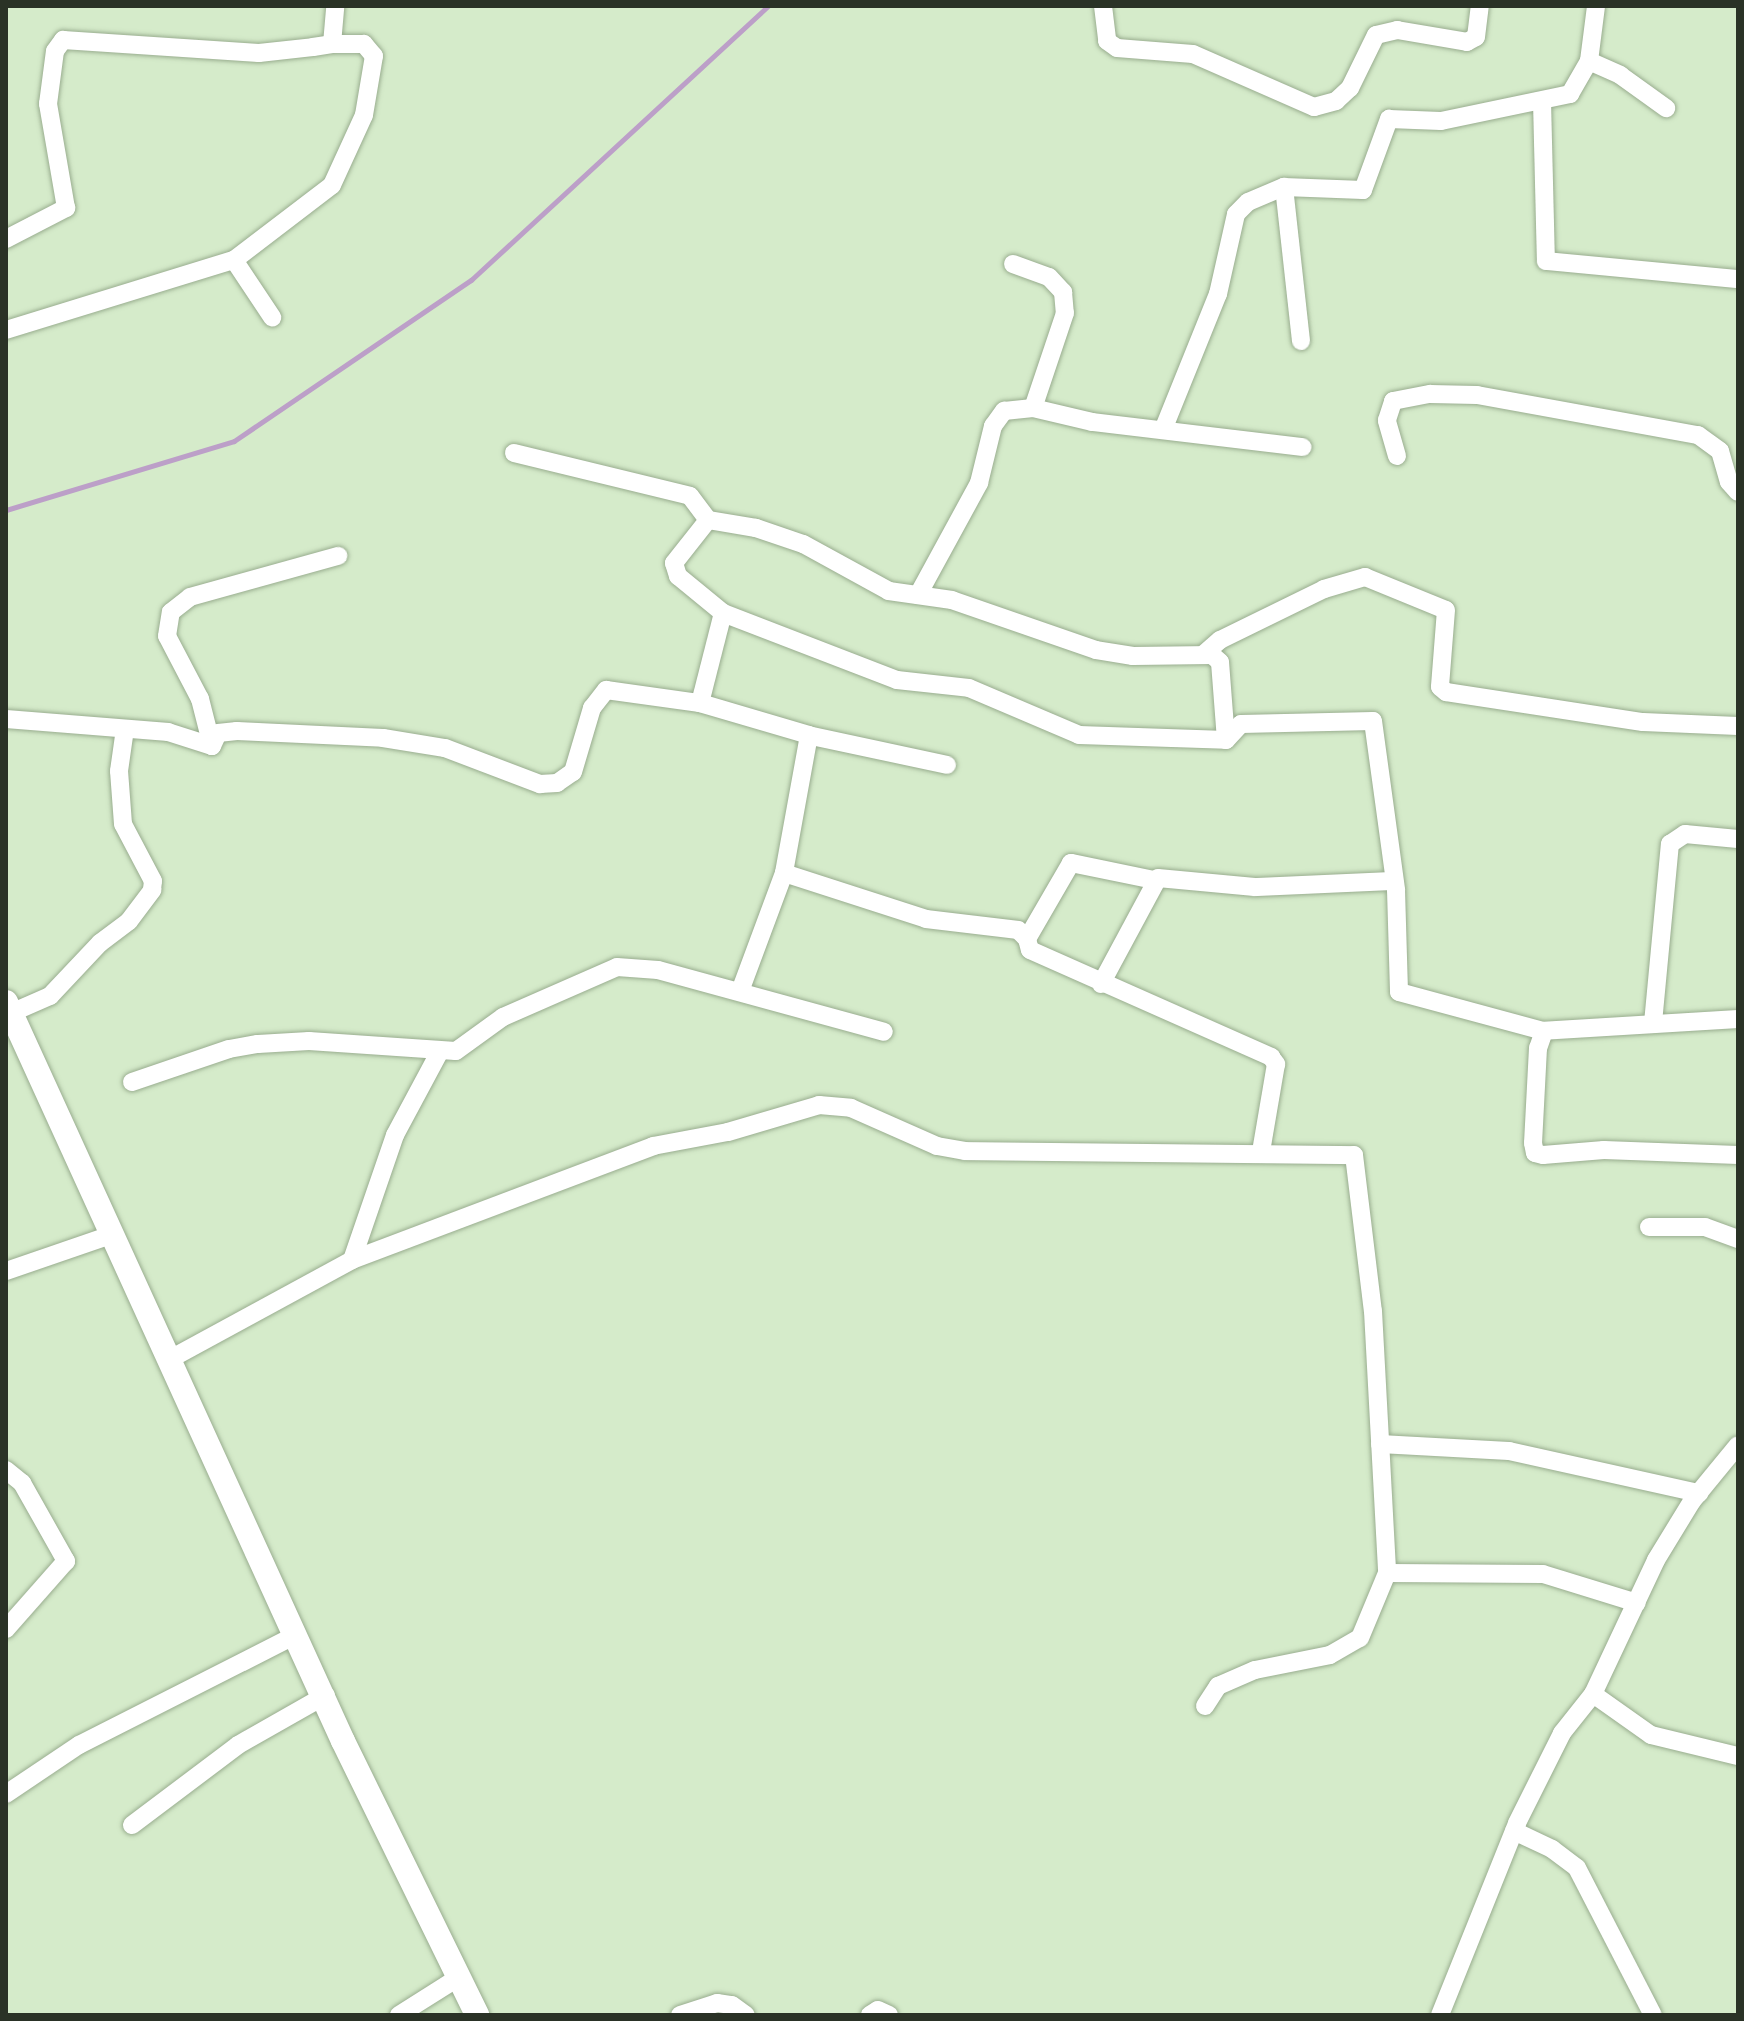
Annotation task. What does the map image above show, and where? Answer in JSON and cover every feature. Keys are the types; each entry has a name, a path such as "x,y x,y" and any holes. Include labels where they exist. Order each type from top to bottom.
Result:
{"main road":[{"path":"11,1020 108,1236 170,1359 326,1695 343,1741 477,2015"}],"street":[{"path":"332,44 335,6"},
{"path":"1103,6 1107,41 1117,48 1193,54 1314,107 1336,101 1350,88 1376,35 1397,30 1467,42 1476,37 1480,6"},
{"path":"1163,430 1218,294 1236,214 1248,202 1284,187 1363,190 1389,119 1441,121 1570,94 1589,61 1596,6"},
{"path":"6,239 66,208 48,104 55,51 63,40 259,53 332,44 364,44 374,56 364,115 341,172 311,204 234,260 6,330"},
{"path":"1589,61 1620,75 1666,108"},
{"path":"1542,101 1548,168 1543,258 1594,270 1738,279"},
{"path":"1284,187 1301,341"},
{"path":"234,260 272,317"},
{"path":"1013,264 1049,277 1063,292 1065,313 1033,408"},
{"path":"1397,456 1387,420 1393,401 1430,394 1477,395 1698,435 1720,451 1729,482 1738,492"},
{"path":"918,595 979,483 998,416 1033,408 1092,422 1303,447"},
{"path":"514,453 690,496 708,520 768,532 803,544 872,584 952,600 1112,654 1205,653 1220,662 1226,740"},
{"path":"708,520 673,566 723,613 897,680 969,688 1079,735 1226,740 1241,724 1373,721 1394,881 1395,969 1401,994 1544,1031 1738,1019"},
{"path":"212,746 200,699 167,636 171,612 190,597 338,556"},
{"path":"1205,653 1220,640 1324,589 1365,577 1446,610 1440,687 1446,692 1643,722 1738,726"},
{"path":"700,703 723,613"},
{"path":"212,746 218,733 237,731 383,738 445,748 500,772 540,784 557,783 573,772 592,708 606,690 700,703 812,736 947,765"},
{"path":"6,719 190,735 212,746"},
{"path":"11,1020 50,996 129,921 152,890 153,881 123,824 119,771 125,729"},
{"path":"740,991 784,873 812,736"},
{"path":"1653,1023 1670,844 1685,834 1738,839"},
{"path":"1027,939 1073,862 1154,880 1327,887 1394,881"},
{"path":"784,873 926,919 1018,930 1027,939 1032,953 1101,984 1154,1003 1274,1060 1261,1152"},
{"path":"1101,984 1154,880"},
{"path":"132,1082 229,1049 258,1044 309,1041 456,1051 503,1017 617,967 658,970 884,1032"},
{"path":"1544,1031 1538,1048 1535,1153 1738,1155"},
{"path":"352,1260 395,1135 440,1051"},
{"path":"170,1359 352,1260 653,1146 728,1132 810,1106 851,1108 949,1149 1349,1154 1359,1162 1387,1573 1360,1638 1330,1655 1255,1670 1218,1686 1205,1706"},
{"path":"1649,1227 1705,1227 1738,1239"},
{"path":"6,1271 108,1236"},
{"path":"1380,1444 1509,1451 1699,1493"},
{"path":"1440,2015 1514,1831 1562,1733 1593,1694 1656,1560 1699,1493 1738,1445"},
{"path":"6,1470 22,1483 66,1561 6,1629"},
{"path":"1387,1573 1543,1574 1637,1603"},
{"path":"6,1794 79,1745 296,1635"},
{"path":"1593,1694 1651,1735 1738,1756"},
{"path":"132,1825 238,1745 326,1695"},
{"path":"1514,1831 1552,1849 1577,1868 1653,2015"},
{"path":"399,2015 459,1977"},
{"path":"680,2015 717,2003 732,2005 746,2015"},
{"path":"870,2015 878,2010 889,2015"}],"waterway":[{"path":"6,510 234,441 471,280 768,6"}]}
